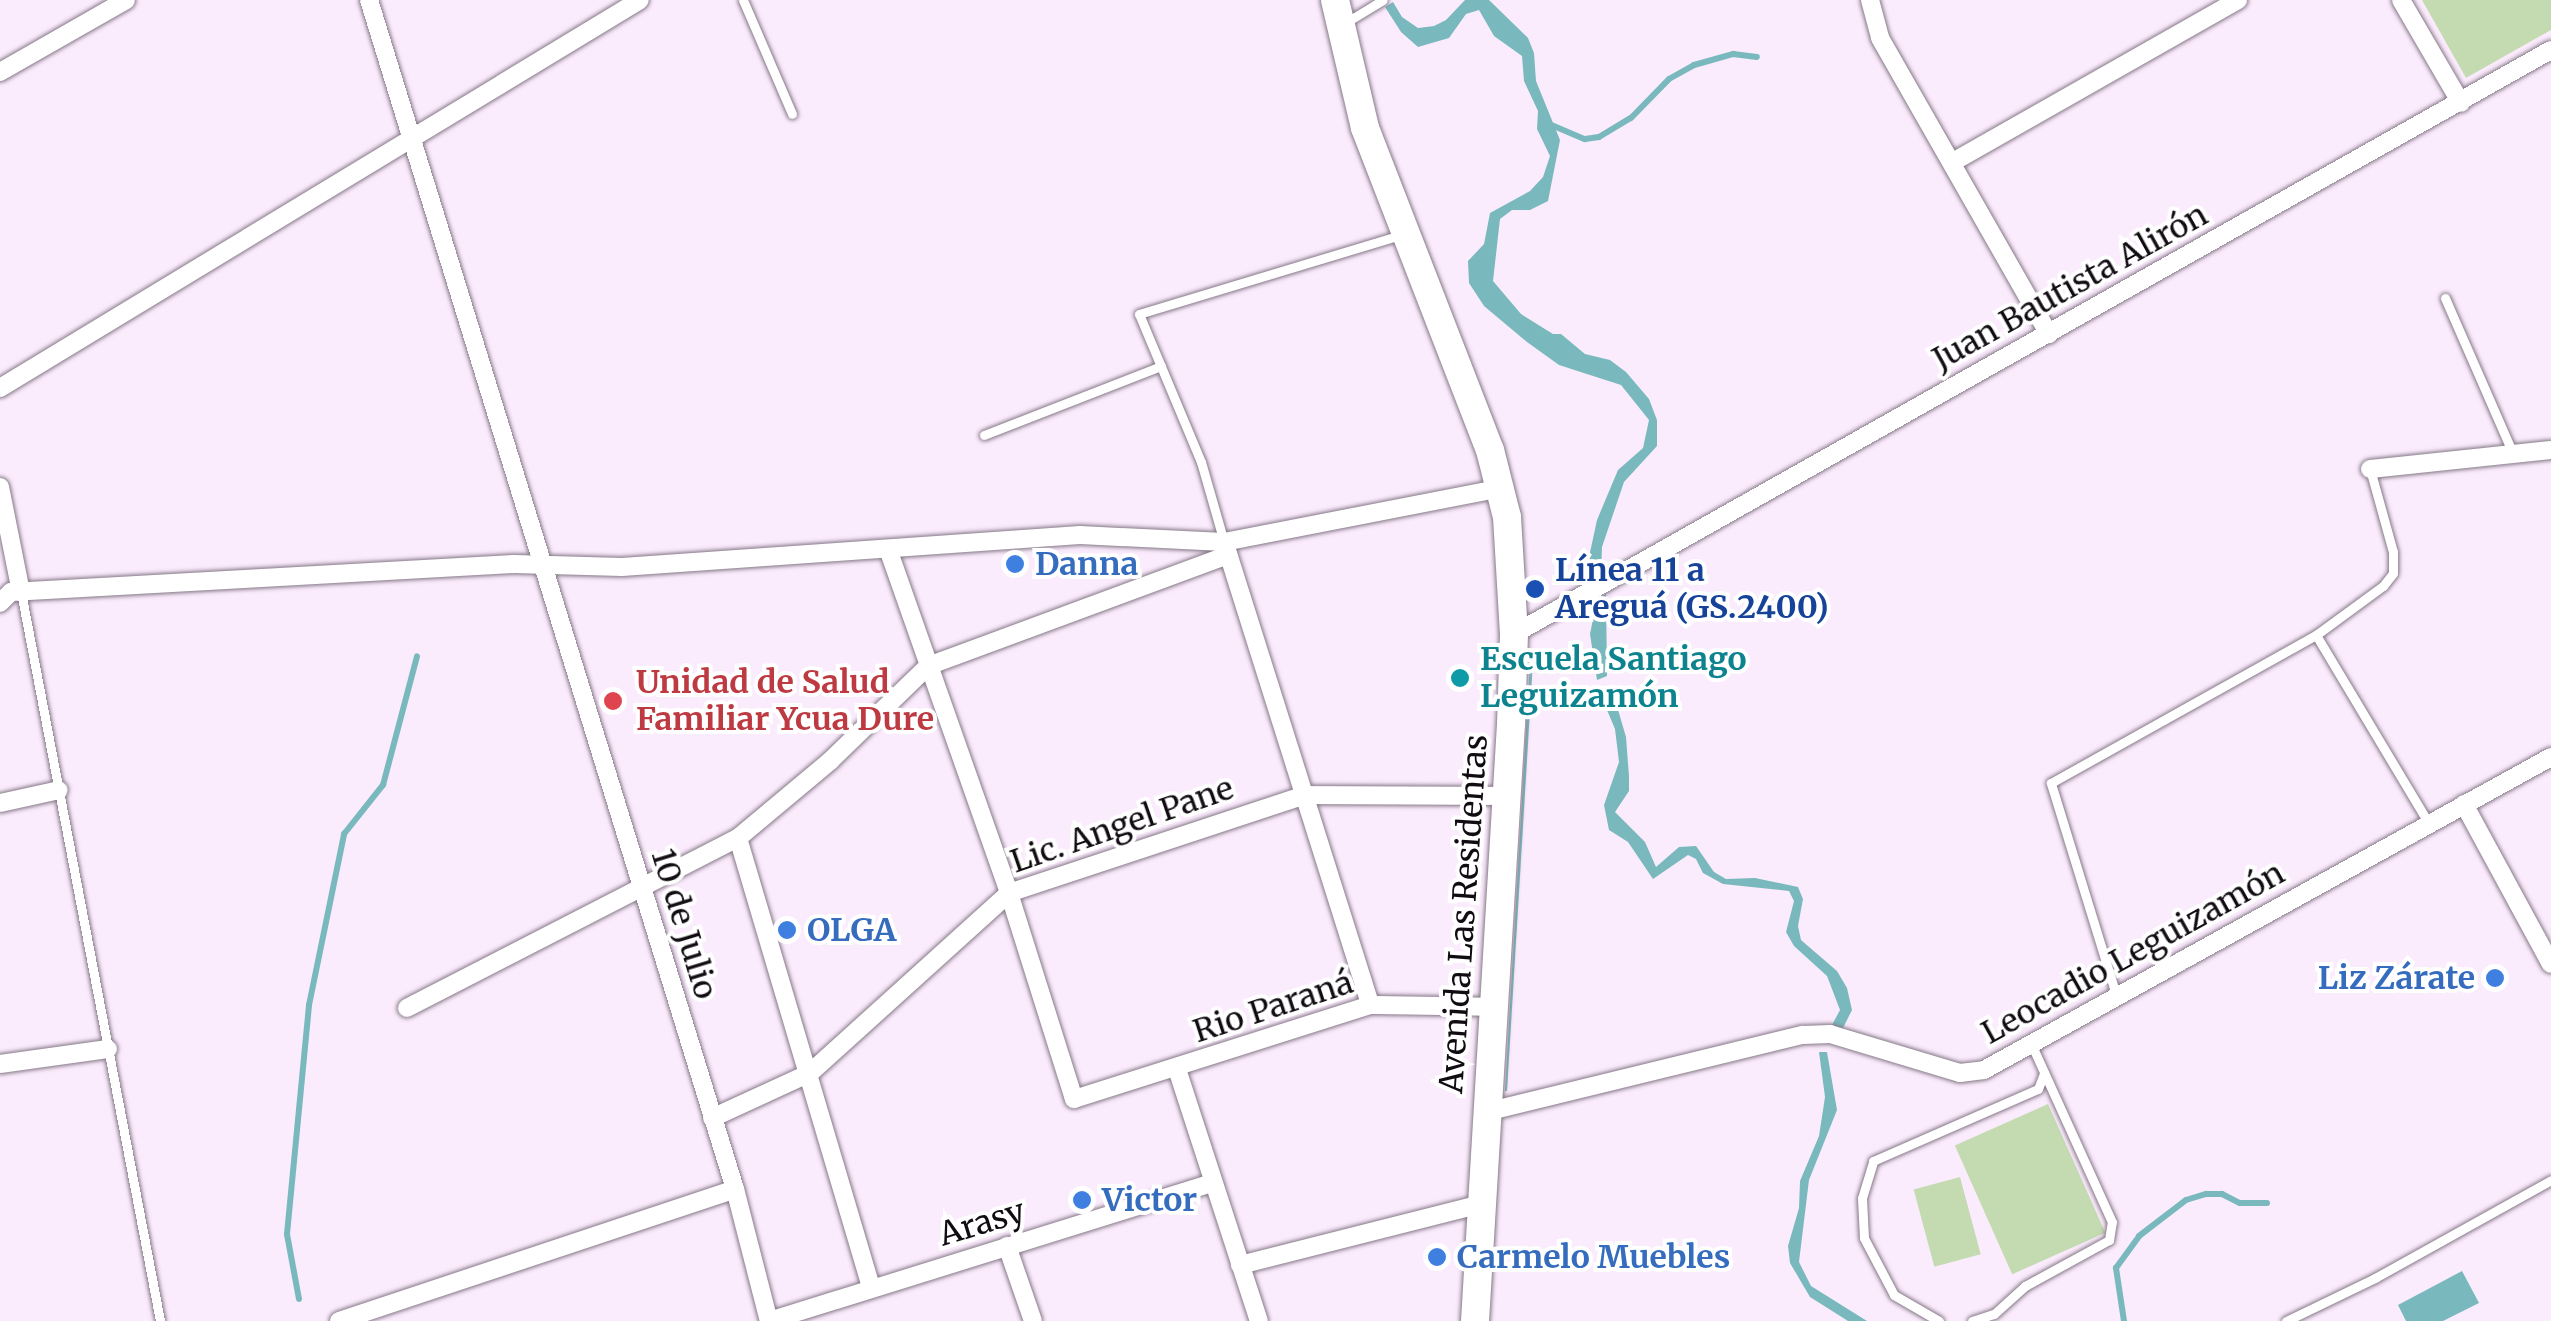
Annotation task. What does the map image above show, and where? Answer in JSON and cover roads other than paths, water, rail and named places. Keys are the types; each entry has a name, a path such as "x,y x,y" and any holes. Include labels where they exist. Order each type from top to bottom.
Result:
{"main road":[{"name":"Avenida Las Residentas","path":"1336,14 1365,128 1501,488 1512,566 1514,634 1475,1321"}],"street":[{"path":"0,72 126,0"},
{"name":"10 de Julio","path":"369,0 735,1189 769,1321"},
{"path":"0,388 640,0"},
{"path":"1870,0 1880,38 2050,334"},
{"path":"1953,162 2238,0"},
{"path":"2401,0 2461,103"},
{"name":"Juan Bautista Alirón","path":"1514,634 2551,50"},
{"path":"2370,468 2512,450 2551,450"},
{"path":"0,487 8,592 541,566 622,568 1080,535 1226,549"},
{"path":"407,1008 738,838 830,762 928,666 1226,549 1501,488"},
{"path":"888,549 1009,893"},
{"path":"1226,549 1370,1005"},
{"name":"Leocadio Leguizamón","path":"1486,1112 1802,1035 1830,1034 1960,1072 1984,1070 2551,757"},
{"path":"0,803 59,790"},
{"name":"Lic. Angel Pane","path":"712,1118 810,1073 1009,893 1306,795 1506,796"},
{"path":"2464,804 2551,964"},
{"path":"738,838 872,1289"},
{"name":"Rio Paraná","path":"1009,893 1074,1099 1370,1005 1495,1008"},
{"path":"0,1064 108,1049"},
{"path":"1177,1069 1260,1321"},
{"name":"Arasy","path":"769,1321 1212,1182"},
{"path":"339,1321 735,1189"},
{"path":"1240,1265 1481,1204"},
{"path":"1008,1246 1033,1321"}],"lane":[{"path":"743,0 792,114"},
{"path":"1336,14 1370,8 1383,0"},
{"path":"1226,549 1201,462 1139,314 1406,234"},
{"path":"2445,298 2512,450"},
{"path":"984,435 1161,366"},
{"path":"2117,998 2051,783 2316,635 2383,586 2393,573 2393,552 2370,468"},
{"path":"8,592 59,790 160,1321"},
{"path":"2316,635 2429,824"},
{"path":"1972,1321 1994,1314 2025,1286 2109,1240 2112,1222 2032,1046"},
{"path":"1939,1321 1894,1295 1864,1238 1862,1198 1873,1161 2038,1090 2044,1073"},
{"path":"2286,1321 2375,1278 2551,1180"}],"water":[{"path":"1465,0 1489,0 1528,38 1534,53 1536,81 1560,140 1548,201 1530,210 1512,210 1500,219 1493,281 1521,314 1553,334 1561,334 1585,354 1610,360 1626,372 1649,399 1657,420 1657,446 1624,482 1602,547 1601,574 1594,577 1589,557 1597,520 1618,470 1643,448 1649,420 1621,385 1559,365 1527,342 1484,306 1469,283 1468,261 1484,244 1490,213 1530,191 1543,177 1550,156 1537,129 1538,111 1524,81 1522,56 1494,36 1479,10 1466,14 1449,38 1418,47 1401,32 1385,7 1393,2 1402,17 1418,28 1446,20"},
{"path":"1606,594 1607,676 1597,680 1590,634 1597,599"},
{"path":"1533,661 1507,1091 1505,1091 1530,662"},
{"path":"1614,696 1626,737 1629,776 1629,791 1615,812 1645,842 1656,867 1679,847 1696,846 1714,872 1726,879 1755,878 1798,887 1803,899 1798,926 1801,940 1837,971 1847,988 1852,1010 1843,1028 1832,1025 1840,1010 1827,976 1794,946 1786,932 1794,901 1789,891 1723,884 1703,873 1696,859 1688,855 1653,879 1628,842 1609,830 1604,805 1619,762 1615,729 1602,698"},
{"path":"1819,1052 1827,1052 1837,1110 1809,1180 1799,1262 1811,1286 1867,1321 1848,1321 1810,1297 1790,1263 1788,1246 1799,1208 1800,1181 1819,1136 1825,1097"},
{"path":"2462,1271 2479,1303 2443,1321 2406,1321 2398,1305"}],"waterway":[{"path":"1549,124 1585,139 1599,137 1631,118 1669,79 1694,65 1733,54 1757,57"},
{"path":"299,1299 287,1234 309,1005 344,834 383,785 417,656"},
{"path":"2124,1321 2116,1268 2139,1236 2186,1200 2206,1194 2222,1194 2240,1203 2267,1203"}],"place":[{"name":"Danna","path":"1015,564"},
{"name":"Línea 11 a Areguá (GS.2400)","path":"1535,589"},
{"name":"Escuela Santiago Leguizamón","path":"1460,678"},
{"name":"Unidad de Salud Familiar Ycua Dure","path":"613,701"},
{"name":"OLGA","path":"787,930"},
{"name":"Liz Zárate","path":"2495,978"},
{"name":"Victor","path":"1082,1200"},
{"name":"Carmelo Muebles","path":"1437,1257"}]}
